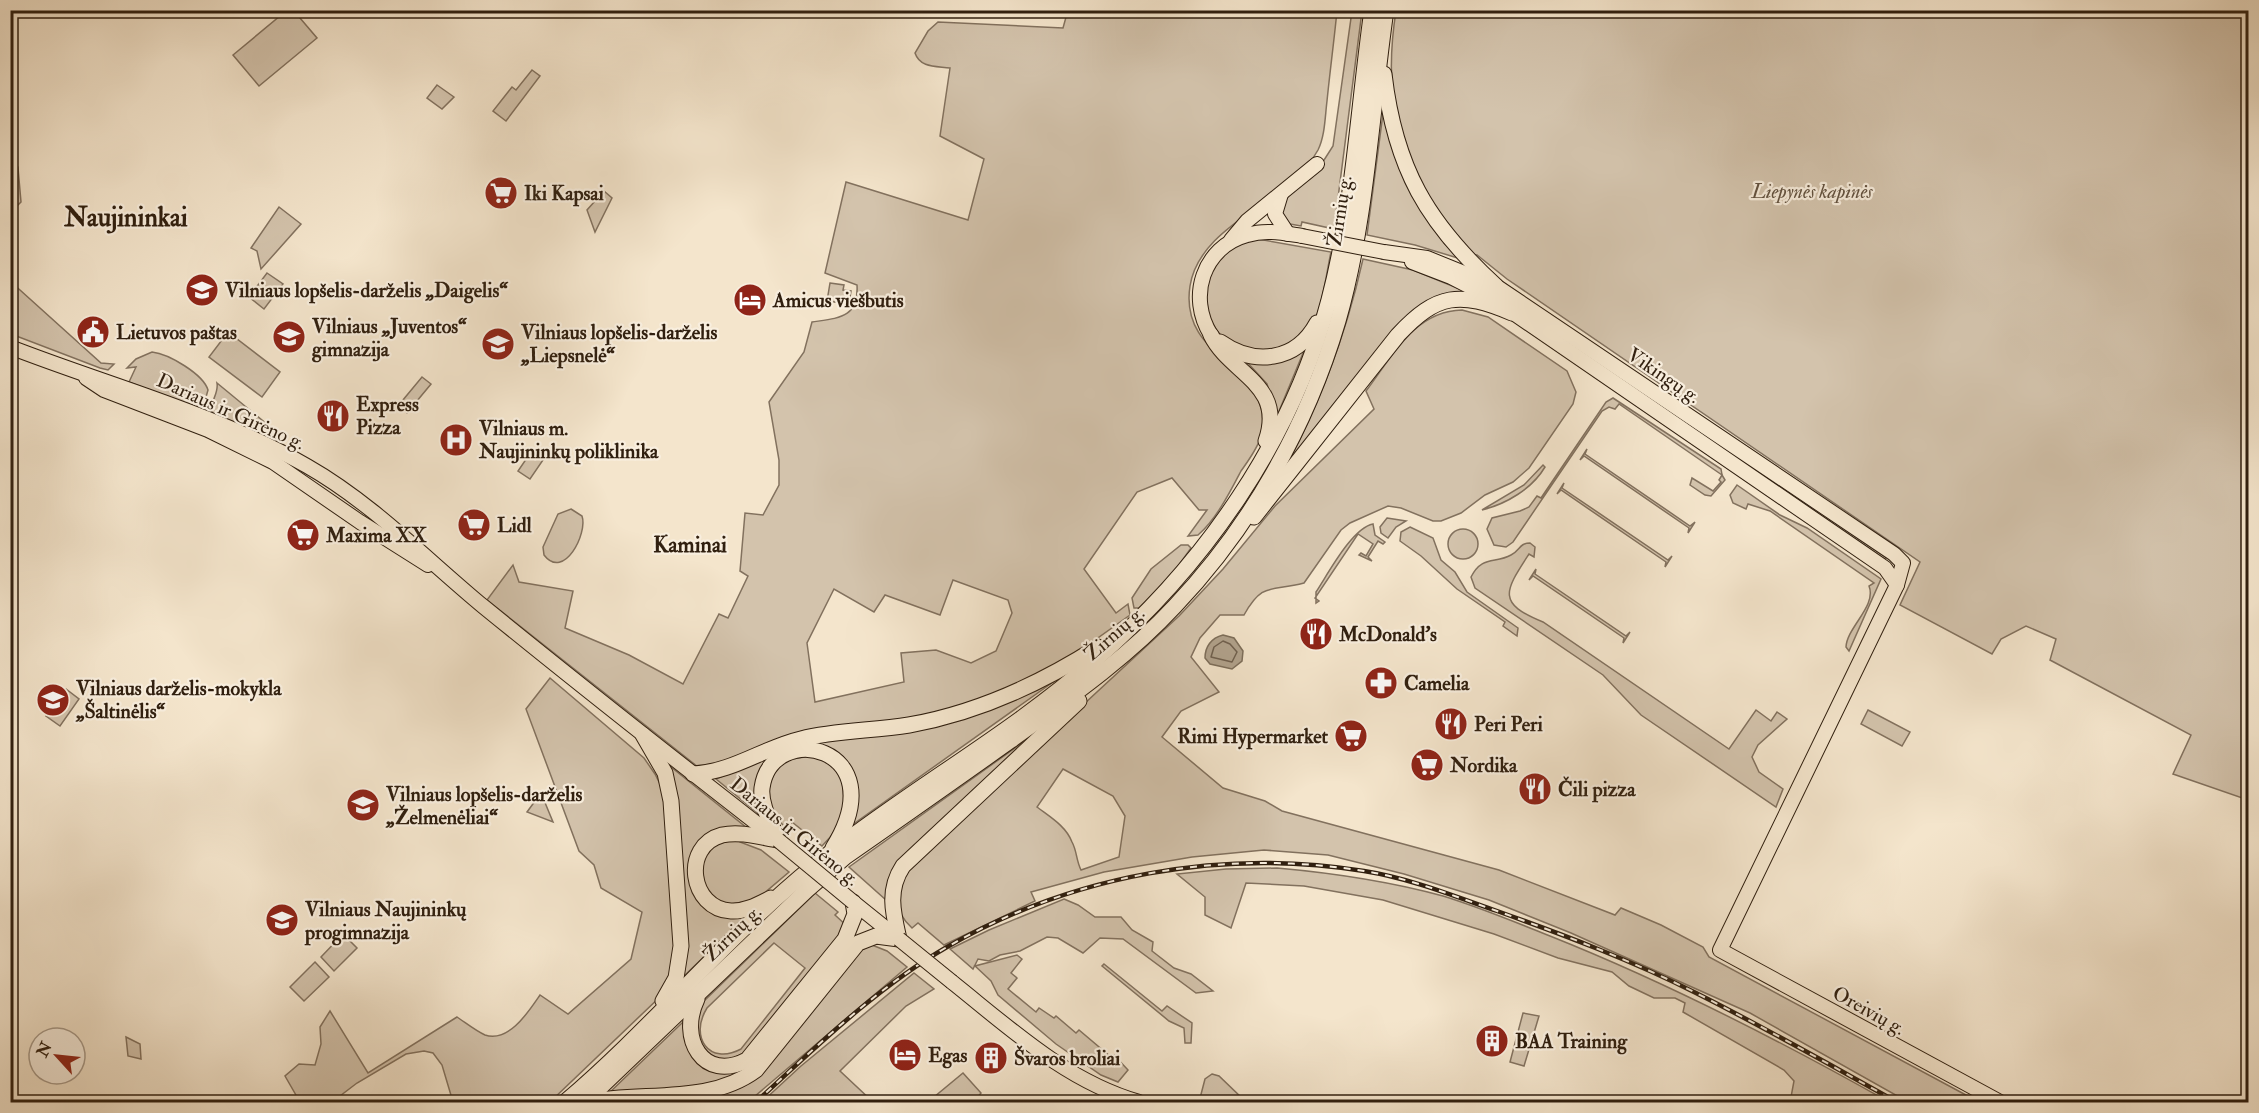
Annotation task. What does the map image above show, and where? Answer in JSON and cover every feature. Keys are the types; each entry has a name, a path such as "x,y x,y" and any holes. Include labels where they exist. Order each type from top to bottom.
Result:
{"highway":[{"name":"Žirnių g.","path":"644,1028 782,893 829,853 1094,662 1140,619 1193,561 1257,466 1300,386 1328,303 1345,225 1372,10"},
{"name":"Žirnių g.","path":"586,1102 699,993 845,858 1042,718 1125,654 1174,607 1223,549 1270,479 1299,423 1338,320 1359,226 1386,10"},
{"path":"1381,44 1393,130 1417,191 1432,218 1449,239 1496,286"},
{"path":"1223,549 1261,510 1398,335 1423,310 1448,299 1465,298 1488,303 1512,314"},
{"path":"1211,334 1232,350 1249,356 1260,358 1282,354 1301,344 1313,330 1328,303"},
{"path":"1211,334 1224,356 1255,381 1267,402 1269,428 1257,466"},
{"path":"693,774 722,770 800,739 908,725 967,712 1014,693 1073,663 1140,619"},
{"path":"586,1102 617,1096 707,1092 736,1083 765,1060 858,943 876,936 899,939 892,894 903,866 1125,654"},
{"path":"565,1102 644,1028 670,991 681,960 668,783 643,735"},
{"path":"778,840 763,802 762,789 765,776 777,760 793,751 820,750 828,753 842,765 850,782 852,793 849,817 829,853"},
{"path":"778,840 739,834 717,837 702,848 695,865 695,875 701,894 714,905 725,910 749,908 782,893"},
{"path":"699,993 689,1021 694,1048 701,1056 719,1065 738,1065 747,1060 845,939 855,914 853,902"}],"main road":[{"path":"1211,334 1200,310 1200,284 1209,262 1230,242 1247,221 1317,164"},
{"path":"1281,194 1275,214 1295,235"},
{"path":"1230,242 1257,233 1295,235 1389,253"},
{"name":"Vikingų g.","path":"1389,253 1427,258 1496,286 1899,558"},
{"name":"Vikingų g.","path":"1389,253 1478,289 1885,568 1896,585"},
{"name":"Dariaus ir Girėno g.","path":"10,347 82,375 111,381 200,415 295,459 408,539 439,569 643,735 778,840 1061,1068 1107,1092 1139,1102"},
{"path":"1885,568 1895,566 1899,558"},
{"path":"1896,585 1904,566 1899,558"},
{"name":"Oreivių g.","path":"1896,585 1720,951 2000,1102"},
{"path":"1107,1092 1121,1102"}],"green space":[{"path":"1068,10 1337,11 1324,126 1318,150 1305,168 1287,185 1227,229 1210,246 1197,264 1190,286 1190,312 1198,332 1211,349 1255,393 1262,412 1261,436 1258,445 1217,514 1198,535 1188,536 1207,510 1199,510 1172,478 1137,492 1084,569 1116,613 1128,604 1130,615 1064,662 989,699 726,765 698,767 487,600 513,565 519,582 573,591 565,628 629,655 683,684 719,614 728,618 748,576 740,571 745,513 763,515 779,485 779,460 769,402 804,352 812,322 839,317 851,310 855,304 857,285 825,273 846,182 968,220 984,159 940,136 950,68 925,64 917,58 915,53 928,31 938,22 1063,28","holes":["953,580 1008,600 1012,613 996,651 971,663 936,650 901,653 904,682 815,702 807,643 834,589 874,612 885,595 940,615"]},
{"path":"286,11 294,11 317,38 259,86 233,55"},
{"path":"1352,11 1362,11 1334,229 1302,222 1301,226 1290,224 1280,214 1281,203 1319,168 1333,146"},
{"name":"Liepynės kapinės","path":"1396,11 2248,11 2248,800 2173,774 2191,735 2050,660 2056,639 2026,626 2001,639 1992,654 1900,605 1920,562 1507,279 1477,255 1469,254 1428,198 1413,170 1402,141 1395,112 1392,80 1392,47"},
{"path":"532,70 540,76 506,121 493,111 512,87 516,90"},
{"path":"437,85 454,97 442,109 427,98"},
{"path":"1384,106 1444,243 1461,259 1415,245 1367,235"},
{"path":"18,168 21,202 11,212 11,178"},
{"path":"604,191 612,198 595,232 587,210"},
{"path":"279,207 301,224 261,269 257,251 251,248"},
{"path":"1258,239 1331,252 1320,305 1313,325 1296,342 1272,350 1246,350 1226,340 1213,324 1206,305 1207,284 1216,264 1233,248"},
{"path":"1363,259 1413,270 1472,294 1437,298 1275,486 1304,432 1328,376 1356,289"},
{"path":"267,273 283,284 264,309 249,297"},
{"path":"10,281 101,363 114,364 108,370 100,368 11,334"},
{"path":"830,283 844,285 843,290 851,291 849,304 827,301"},
{"path":"1462,310 1488,317 1567,371 1576,392 1573,404 1529,468 1513,482 1485,495 1461,513 1441,521 1433,521 1401,508 1388,506 1350,523 1341,530 1304,583 1263,592 1244,615 1220,615 1200,638 1191,657 1219,692 1181,711 1162,737 1223,788 1265,801 1282,811 1499,870 1615,915 1621,908 1661,925 1703,947 1709,957 1979,1102 1908,1102 1750,1013 1571,933 1489,900 1404,874 1328,855 1264,850 1192,857 1104,872 1031,892 1035,901 944,945 918,923 912,928 900,913 898,892 908,867 1179,616 1223,569 1275,506 1374,409 1366,391 1406,338 1430,318 1445,312","holes":["1063,769 1113,796 1125,816 1119,857 1081,870 1074,845 1066,831 1037,807"]},
{"path":"228,332 280,372 262,397 209,357"},
{"path":"1306,346 1277,416 1267,384 1245,360"},
{"path":"152,352 176,361 200,378 208,390 204,404 196,409 129,382 136,367 127,368 136,359"},
{"path":"422,377 431,384 407,413 398,406"},
{"path":"217,383 268,425 266,430 227,421 212,414"},
{"path":"1613,398 1721,469 1722,475 1619,404 1615,409 1609,407 1602,411 1513,542 1506,547 1494,545 1487,529 1492,518 1520,511 1529,507 1537,496 1541,498 1606,402"},
{"path":"1587,449 1585,454 1690,526 1695,522 1688,533 1689,528 1584,456 1580,460"},
{"path":"531,452 543,460 530,479 518,471"},
{"path":"1543,465 1545,467 1540,475 1526,489 1509,500 1482,510 1524,485"},
{"path":"1762,470 1887,556 1885,559 1760,474"},
{"path":"1722,475 1725,480 1711,496 1705,495 1690,485 1692,478 1713,491 1721,482 1719,480"},
{"path":"1564,483 1562,488 1668,560 1672,556 1665,567 1666,562 1561,490 1557,494"},
{"path":"1737,485 1780,515 1807,528 1881,579 1849,651 1846,647 1848,639 1866,609 1870,594 1869,586 1874,583 1770,511 1748,504 1746,509 1733,503 1730,495"},
{"path":"571,509 582,516 583,524 578,543 566,559 559,562 552,561 544,555 543,547 558,514"},
{"path":"1387,518 1406,521 1396,527 1388,538 1381,533 1380,527"},
{"path":"1373,524 1375,535 1385,542 1383,544 1378,541 1368,557 1372,561 1359,555 1361,553 1366,556 1373,544 1358,534 1316,597 1316,592 1349,543 1357,534 1365,527"},
{"path":"1410,527 1433,538 1441,560 1455,572 1467,592 1518,628 1517,636 1503,626 1505,622 1457,589 1421,556 1400,541 1401,532"},
{"path":"1463,529 1469,530 1477,538 1477,550 1469,558 1463,559 1457,558 1449,550 1448,544 1449,538 1457,530"},
{"path":"1530,543 1535,547 1534,557 1529,554 1510,587 1509,595 1518,609 1543,622 1729,749 1756,710 1771,721 1777,712 1787,719 1758,745 1752,757 1759,772 1783,789 1776,807 1641,715 1603,675 1475,588 1471,577 1475,570 1489,561 1505,558 1524,544"},
{"path":"1181,545 1188,545 1191,548 1174,572 1139,608 1134,608 1132,598 1151,569"},
{"path":"1536,569 1535,574 1626,636 1630,632 1623,643 1624,638 1533,576 1529,580"},
{"path":"550,678 644,758 663,790 677,963 663,994 550,1102 453,1102 442,1065 433,1053 424,1051 406,1054 357,1083 332,1102 300,1102 285,1076 299,1064 315,1065 321,1044 320,1027 330,1011 368,1073 457,1017 485,1035 494,1036 510,1030 517,1024 540,995 568,1014 631,959 642,912 601,888 594,865 579,851 526,709"},
{"path":"1056,680 852,825 856,804 835,752 769,762 765,819 716,779 795,745 880,734"},
{"path":"66,689 79,699 60,726 46,716"},
{"path":"1868,710 1910,732 1902,746 1861,724"},
{"path":"1047,725 901,861 886,900 849,867"},
{"path":"817,755 841,773 844,795 840,821 822,846 792,822 787,829 774,812 769,794 773,777 786,760"},
{"path":"666,763 752,832 708,836 695,895 747,915 682,978"},
{"path":"541,793 553,822 527,812"},
{"path":"740,838 740,842 761,850 789,872 756,900 724,905 702,886 700,864 713,845"},
{"path":"1277,868 1340,875 1402,886 1443,896 1497,915 1594,954 1680,993 1765,1035 1889,1102 1808,1102 1791,1097 1794,1081 1784,1070 1683,1012 1685,1003 1675,998 1654,998 1629,986 1612,972 1558,958 1494,934 1383,900 1304,886 1246,883 1231,928 1205,915 1205,897 1177,874 1226,869"},
{"path":"815,893 838,912 835,915 848,927 755,1047 730,1060 713,1058 699,1046 696,1014 703,1002","holes":["774,943 805,968 741,1049 720,1054 705,1046 700,1029 707,1008"]},
{"path":"1064,899 1078,905 1095,917 1121,917 1132,930 1153,942 1152,951 1174,968 1191,974 1213,991 1196,993 1123,939 1100,938 1083,953 1058,938 1047,937 1020,951 1000,955 989,961 978,959 973,969 950,949"},
{"path":"343,934 357,948 334,971 321,957"},
{"path":"872,945 887,951 907,967 748,1102 614,1102 722,1094 859,951"},
{"path":"1017,955 1022,959 1011,973 1017,978 1008,989 1036,1012 1039,1008 1054,1018 1056,1016 1076,1033 1079,1030 1111,1057 1114,1055 1128,1070 1118,1082 1101,1075 1056,1044 998,995 991,981 975,966"},
{"path":"315,962 329,977 304,1001 290,987"},
{"path":"1104,964 1162,1011 1167,1006 1192,1023 1191,1043 1185,1043 1184,1028 1169,1021 1102,966"},
{"path":"914,973 934,989 906,1006 840,1071 873,1102 762,1102 801,1066"},
{"path":"1523,1013 1539,1016 1524,1066 1510,1062"},
{"path":"683,1022 686,1045 695,1058 757,1063 712,1085 609,1093"},
{"path":"126,1037 140,1044 141,1059 128,1056"},
{"path":"963,1073 981,1093 974,1102 928,1102"},
{"path":"1212,1074 1219,1076 1242,1098 1262,1102 1199,1102 1205,1079"}],"water":[{"path":"1223,635 1234,638 1243,651 1242,661 1232,669 1210,664 1205,658 1210,644 1215,638"}],"railway":[{"path":"756,1102 847,1019 896,981 947,947 995,922 1096,885 1149,873 1203,866 1257,863 1310,865 1381,874 1431,888 1548,929 1672,981 1897,1102"}],"place":[{"name":"Iki Kapsai","path":"501,193"},
{"name":"Vilniaus lopšelis-darželis „Daigelis“","path":"202,290"},
{"name":"Amicus viešbutis","path":"750,300"},
{"name":"Lietuvos paštas","path":"93,332"},
{"name":"Vilniaus „Juventos“ gimnazija","path":"289,337"},
{"name":"Vilniaus lopšelis-darželis „Liepsnelė“","path":"498,344"},
{"name":"Express Pizza","path":"333,416"},
{"name":"Vilniaus m. Naujininkų poliklinika","path":"456,440"},
{"name":"Lidl","path":"474,525"},
{"name":"Maxima XX","path":"303,535"},
{"name":"McDonald's","path":"1316,634"},
{"name":"Camelia","path":"1381,683"},
{"name":"Vilniaus darželis-mokykla „Šaltinėlis“","path":"53,700"},
{"name":"Peri Peri","path":"1451,724"},
{"name":"Rimi Hypermarket","path":"1351,736"},
{"name":"Nordika","path":"1427,765"},
{"name":"Čili pizza","path":"1535,789"},
{"name":"Vilniaus lopšelis-darželis „Želmenėliai“","path":"363,805"},
{"name":"Vilniaus Naujininkų progimnazija","path":"282,920"},
{"name":"BAA Training","path":"1492,1041"},
{"name":"Egas","path":"905,1055"},
{"name":"Švaros broliai","path":"991,1058"}],"district":[{"name":"Naujininkai","path":"126,217"},
{"name":"Kaminai","path":"690,544"}]}
